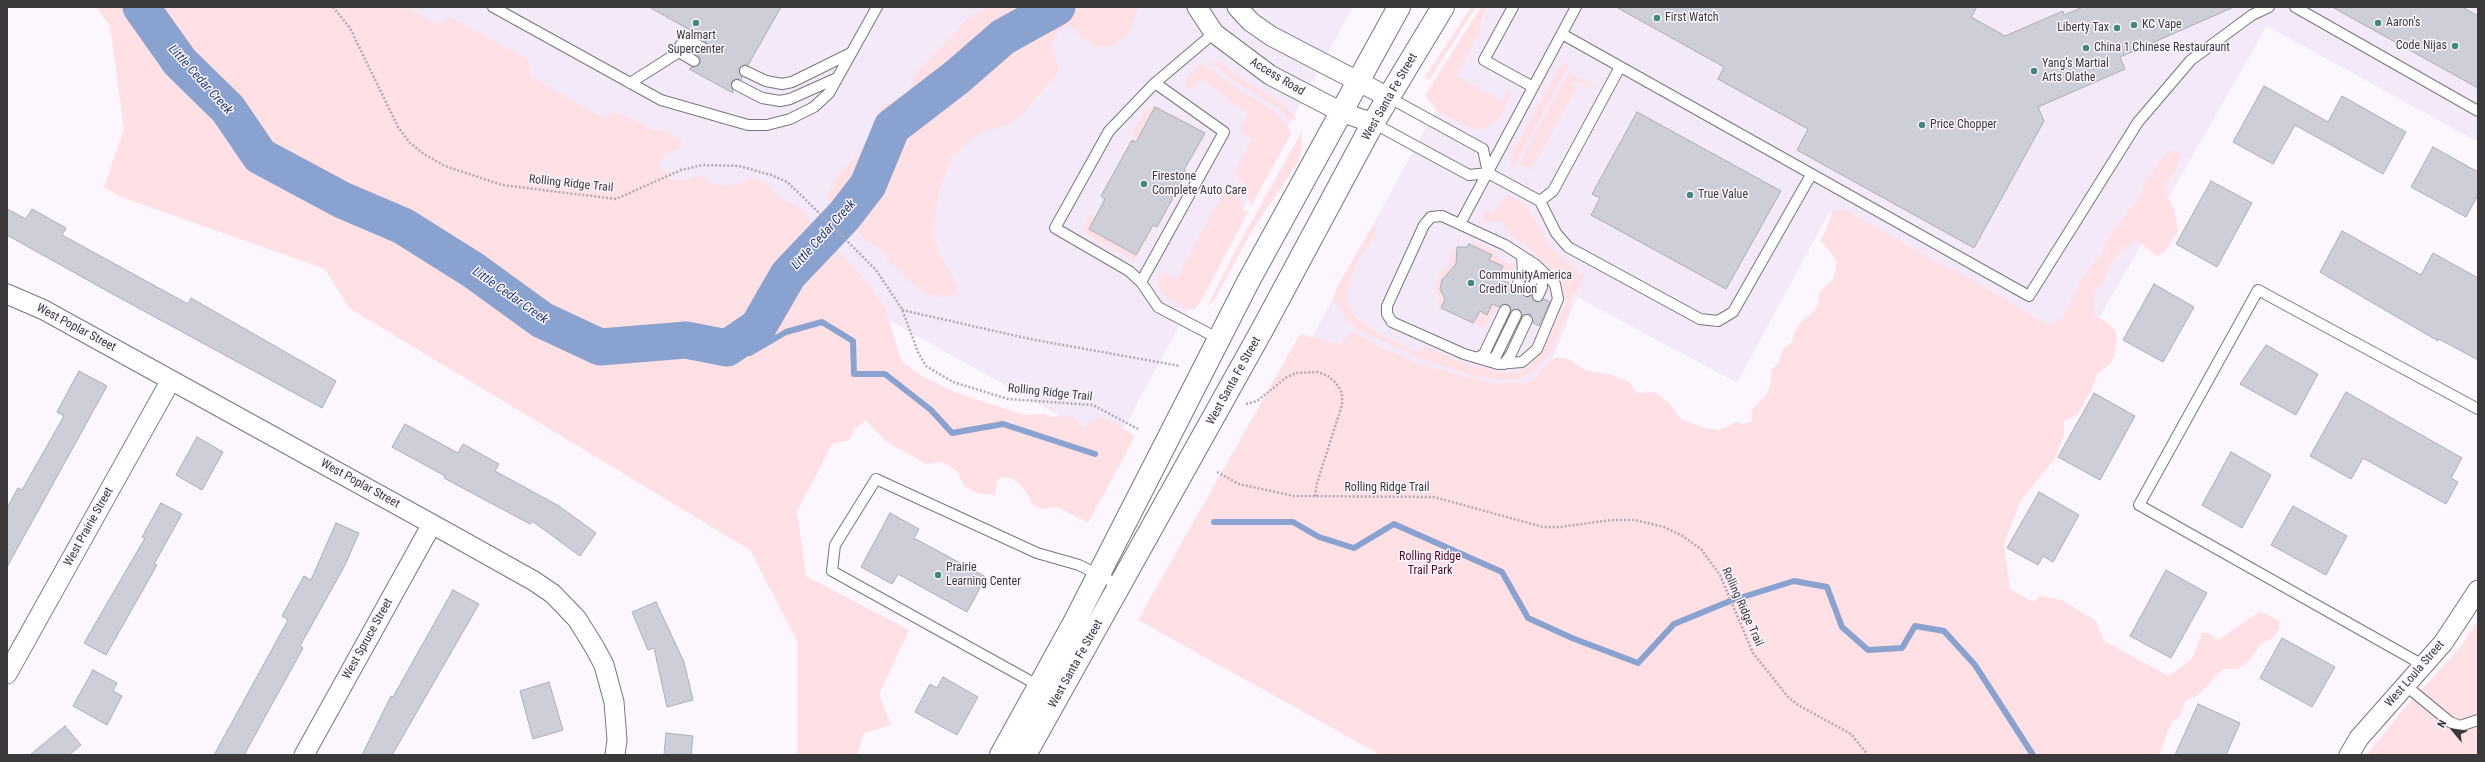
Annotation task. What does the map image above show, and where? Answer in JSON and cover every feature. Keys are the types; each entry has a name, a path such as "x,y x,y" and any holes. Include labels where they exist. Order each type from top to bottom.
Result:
{"street":[{"name":"Access Road","path":"1197,7 1214,33 1270,75 1341,112 1373,123"},
{"path":"1237,7 1251,22 1271,36 1388,97"},
{"name":"West Santa Fe Street","path":"1026,755 1057,699 1071,651 1099,575 1219,339 1399,7"},
{"name":"West Santa Fe Street","path":"1001,755 1039,686 1071,651 1120,585 1262,330 1373,123 1443,7"},
{"name":"West Poplar Street","path":"7,294 44,310 432,524 534,581 553,594 577,619 596,648 610,683 617,720 615,755"},
{"name":"West Prairie Street","path":"7,674 171,380"},
{"name":"West Spruce Street","path":"304,755 432,524"},
{"name":"West Loula Street","path":"2349,755 2359,738 2443,643 2478,590"}],"lane":[{"path":"493,7 661,100 748,125 767,125 790,119 814,107 829,93 876,7"},
{"path":"1513,7 1484,60 1533,87"},
{"path":"1460,224 1576,7"},
{"path":"1562,34 2029,296 2138,122 2191,60 2252,15 2269,7"},
{"path":"2294,7 2478,111"},
{"path":"1214,33 1155,84 1109,130 1055,228 1128,271 1140,282 1158,307 1219,339"},
{"path":"670,58 683,42 690,42 702,47"},
{"path":"630,83 679,52 694,60"},
{"path":"745,71 766,81 782,84 851,53"},
{"path":"1540,201 1553,191 1620,66"},
{"path":"738,85 762,98 780,101 790,99 837,78"},
{"path":"1140,282 1224,132 1155,84"},
{"path":"1388,97 1483,149 1488,173"},
{"path":"1373,123 1469,175 1488,173 1540,201 1556,233 1568,247 1700,319 1718,320 1733,312 1811,175"},
{"path":"1442,216 1505,245 1525,258 1541,270 1555,284 1558,299 1537,349 1522,362 1504,364 1482,359 1392,322 1387,314 1386,306 1424,225 1432,217 1442,216"},
{"path":"1517,286 1523,272 1525,258"},
{"path":"1525,258 1532,281 1527,291"},
{"path":"1538,296 1542,287 1541,270"},
{"path":"2423,665 2139,505 2258,290 2478,409"},
{"path":"1482,359 1505,310"},
{"path":"1482,359 1496,356 1516,315"},
{"path":"1504,364 1511,354 1527,320"},
{"path":"1057,699 1039,686 973,648 832,571 835,545 876,479 1037,553 1080,565 1120,585"},
{"path":"2405,685 2450,722 2460,726 2478,720"}],"path":[{"name":"Rolling Ridge Trail","path":"333,7 350,28 398,127 410,143 424,154 445,166 502,185 616,198 681,170 702,165 739,166 756,169 787,182 876,270 902,309 918,352 926,366 953,382 1008,399 1092,405 1138,429"},
{"path":"902,309 1030,339 1180,366"},
{"path":"1246,404 1257,401 1287,377 1296,373 1318,372 1328,376 1336,383 1342,393 1342,405 1317,483 1315,497"},
{"name":"Rolling Ridge Trail","path":"1217,472 1239,484 1264,491 1294,496 1434,497 1543,527 1560,528 1611,520 1635,520 1664,527 1681,535 1701,549 1720,575 1753,653 1788,697 1798,705 1851,734 1868,755"}],"shaded area":[{"path":"328,7 1353,7 1114,446"},
{"path":"1489,7 2478,7 2478,142 2267,26 2082,348 1830,211 1737,383 1577,297 1538,395 1312,337 1484,21 1483,20"}],"green space":[{"path":"96,7 406,7 439,25 449,17 527,59 531,77 602,117 608,116 614,111 639,122 651,130 671,133 682,142 678,149 666,154 658,164 671,180 685,180 695,176 701,176 708,182 723,186 739,184 749,178 762,181 782,199 798,206 866,281 884,306 901,360 920,375 954,392 1024,415 1045,414 1049,417 1063,416 1074,418 1083,428 1097,418 1110,420 1135,436 1088,523 1057,507 1042,509 1033,505 1023,487 1013,479 1002,477 997,480 995,495 978,493 964,486 958,472 944,462 926,464 885,441 866,420 854,430 849,440 832,444 797,511 806,576 909,630 879,694 891,725 864,733 857,755 797,755 797,641 750,550 349,308 325,269 121,197 104,187 124,129 110,26"},
{"path":"989,7 1138,8 1128,34 1113,45 1097,47 1084,39 1070,25 1061,28 1052,43 1058,70 1052,80 1020,116 1005,126 979,133 952,156 938,192 933,234 940,256 957,285 956,293 950,296 940,297 924,293 909,280 888,260 881,248 865,240 849,220 830,206 826,197 836,178 872,138 873,122 882,106 900,99 909,91 916,73 972,14"},
{"path":"1471,7 1476,7 1429,80 1425,77"},
{"path":"1481,7 1488,7 1482,19 1480,31 1455,78 1458,77 1502,101 1508,89 1510,89 1511,92 1505,108 1496,121 1484,128 1473,129 1438,112 1425,95"},
{"path":"1211,61 1221,63 1246,82 1280,102 1297,119 1290,121 1278,108 1236,82"},
{"path":"1570,61 1513,168 1510,161 1513,152 1559,68"},
{"path":"1202,63 1239,90 1277,113 1288,127 1291,134 1251,206 1243,183 1234,172 1252,139 1239,131 1248,113 1201,79 1190,90 1186,88 1186,78"},
{"path":"1569,72 1597,88 1593,89 1575,80 1572,85 1576,88 1531,170 1524,165 1520,167 1524,154"},
{"path":"1153,106 1157,106 1202,130 1155,107 1138,139 1131,136 1145,111"},
{"path":"1302,131 1302,147 1297,164 1253,229 1213,302 1207,307 1238,246"},
{"name":"Rolling Ridge Trail Park","path":"2170,151 2177,151 2181,154 2176,169 2166,184 2165,193 2174,209 2178,231 2164,253 2157,256 2137,240 2125,247 2111,264 2103,282 2094,291 2094,317 2104,320 2115,330 2117,338 2114,356 2110,364 2097,374 2091,391 2077,415 2064,421 2064,435 2055,458 2020,502 2004,544 2010,589 2033,602 2040,596 2062,600 2096,621 2104,641 2169,676 2192,659 2202,633 2209,633 2218,640 2259,612 2279,621 2279,630 2272,638 2261,644 2249,661 2238,669 2223,669 2197,696 2185,701 2180,717 2172,721 2159,755 1381,755 1138,620 1300,334 1340,344 1351,332 1371,341 1377,347 1407,357 1414,363 1492,383 1526,383 1540,373 1548,363 1556,357 1571,360 1584,370 1612,375 1629,382 1636,393 1655,392 1670,404 1681,419 1704,428 1720,430 1736,422 1743,424 1752,422 1752,410 1767,394 1771,383 1771,370 1778,364 1783,349 1793,341 1794,333 1801,322 1815,310 1819,303 1818,297 1821,290 1834,278 1837,261 1821,241 1833,211 1846,210 1947,268 1957,271 2048,325 2062,318 2084,275 2104,250 2105,242 2141,194 2144,185 2162,157"},
{"path":"1227,186 1237,188 1243,210 1248,212 1202,299 1194,310 1186,308 1163,295 1158,287 1158,276 1163,272 1176,279"},
{"path":"1507,195 1520,201 1529,210 1552,250 1578,269 1576,273 1582,276 1584,272 1585,275 1577,292 1572,296 1571,306 1550,353 1535,370 1521,378 1504,380 1470,375 1419,358 1357,329 1345,318 1339,304 1334,300 1336,289 1373,225 1377,227 1370,245 1362,253 1346,293 1346,302 1354,317 1384,337 1417,353 1425,346 1464,363 1501,373 1519,371 1530,366 1542,352 1565,306 1566,296 1561,278 1529,247 1510,236 1510,231 1505,228 1504,222 1483,221 1482,210 1493,214"},
{"path":"1090,214 1095,217 1089,229 1136,255 1151,228 1153,229 1138,257 1133,260 1086,234 1084,227"},
{"path":"1475,242 1494,251 1499,259 1515,266 1514,275 1499,307 1496,306 1484,328 1473,323 1479,311 1487,315 1502,282 1498,279 1503,266 1489,260 1492,255 1473,246"},
{"path":"1455,246 1456,265 1444,277 1440,286 1442,293 1446,296 1441,308 1437,306 1440,297 1434,288 1442,269 1447,268 1450,263 1449,255"},
{"path":"2478,621 2478,755 2367,755 2402,711 2457,651"}],"building":[{"path":"649,7 781,7 748,65 744,65 739,68 739,72 742,77 741,80 736,79 731,82 733,93 689,69 700,64 700,58 697,55 699,53 703,53 708,50 708,46 705,41 706,39"},
{"name":"Price Chopper","path":"1616,7 1977,7 1971,17 2005,36 2063,11 2064,15 2083,7 2234,7 2120,57 2125,69 2038,107 2044,121 1974,248 1797,150 1808,129 1718,79 1724,67"},
{"path":"2332,7 2462,7 2478,16 2478,88"},
{"path":"2264,86 2328,122 2342,96 2406,132 2383,174 2295,125 2273,164 2233,142"},
{"name":"Firestone Complete Auto Care","path":"1155,107 1205,133 1184,170 1187,172 1157,227 1153,225 1136,255 1089,229 1105,199 1101,196 1132,140 1136,142"},
{"name":"True Value","path":"1637,112 1781,191 1726,289 1591,215 1600,198 1592,194"},
{"path":"2433,147 2478,172 2478,195 2466,217 2411,187"},
{"path":"2211,181 2252,203 2217,267 2176,244"},
{"path":"7,209 26,219 32,209 66,228 62,235 188,304 191,298 336,381 322,408 7,235"},
{"path":"2342,231 2421,275 2433,253 2478,278 2478,360 2439,339 2438,341 2320,272"},
{"name":"CommunityAmerica Credit Union","path":"1469,244 1492,255 1489,260 1503,266 1498,278 1511,284 1514,292 1521,291 1527,297 1532,295 1536,302 1544,299 1550,302 1539,326 1533,323 1530,314 1522,316 1519,309 1511,311 1510,306 1505,304 1499,307 1492,304 1487,315 1480,311 1473,323 1441,308 1445,299 1440,289 1442,280 1456,264 1457,247 1467,247"},
{"path":"2154,284 2194,307 2163,362 2123,340"},
{"path":"2266,345 2318,374 2296,415 2240,384"},
{"path":"79,371 107,386 7,567 7,508 18,488 22,490 64,416 57,412"},
{"path":"2346,392 2462,458 2451,478 2458,482 2446,504 2363,458 2351,479 2310,456"},
{"path":"2094,393 2135,416 2100,480 2058,457"},
{"path":"405,424 458,453 463,444 499,464 495,471 559,506 596,533 580,556 532,521 530,524 444,478 445,476 392,447"},
{"path":"197,437 223,452 202,490 176,475"},
{"path":"2231,452 2271,475 2242,528 2202,505"},
{"path":"2039,492 2079,515 2053,562 2043,556 2038,565 2007,548"},
{"path":"161,503 182,514 154,564 157,565 106,655 84,643 145,538 142,537"},
{"path":"2293,506 2347,536 2326,575 2271,545"},
{"path":"890,513 919,529 914,538 986,577 967,612 898,574 892,584 861,567"},
{"path":"336,523 359,533 345,565 300,646 303,648 244,755 214,755 288,620 282,616 304,576 311,580"},
{"path":"2166,570 2207,593 2171,658 2130,636"},
{"path":"453,590 479,604 392,755 362,755 391,696 393,697"},
{"path":"656,602 684,662 693,700 667,707 654,648 648,650 632,612"},
{"path":"2282,638 2335,667 2312,707 2260,678"},
{"path":"93,670 117,683 113,691 122,696 107,725 73,706"},
{"path":"943,677 978,697 957,735 915,712 930,684 937,688"},
{"path":"549,682 563,730 533,739 520,691"},
{"path":"2198,704 2240,723 2226,755 2175,755"},
{"path":"65,726 81,745 69,755 30,755"},
{"path":"666,733 693,736 691,755 664,755"}],"waterway":[{"name":"Little Cedar Creek","path":"141,7 180,62 228,109 260,156 342,200 403,226 473,270 542,320 600,347 686,340 727,348 758,327 788,275 844,216 868,185 892,127 957,77 1003,37 1057,7"},
{"path":"727,348 750,353 786,332 822,322 853,341 854,374 885,374 931,410 952,433 1003,424 1095,454"},
{"path":"1214,522 1293,522 1319,537 1354,548 1394,524 1502,572 1528,618 1572,638 1638,663 1674,624 1730,601 1794,581 1827,587 1842,627 1868,650 1902,648 1915,626 1944,631 1975,665 2033,755"}],"place":[{"name":"First Watch","path":"1657,18"},
{"name":"Walmart Supercenter","path":"696,23"},
{"name":"Aaron's","path":"2378,23"},
{"name":"KC Vape","path":"2134,25"},
{"name":"Liberty Tax","path":"2117,28"},
{"name":"Code Nijas","path":"2455,46"},
{"name":"China 1 Chinese Restauraunt","path":"2086,48"},
{"name":"Yang’s Martial Arts Olathe","path":"2034,71"},
{"name":"Price Chopper","path":"1922,125"},
{"name":"Firestone Complete Auto Care","path":"1144,184"},
{"name":"True Value","path":"1690,195"},
{"name":"CommunityAmerica Credit Union","path":"1471,283"},
{"name":"Prairie Learning Center","path":"938,575"}]}
